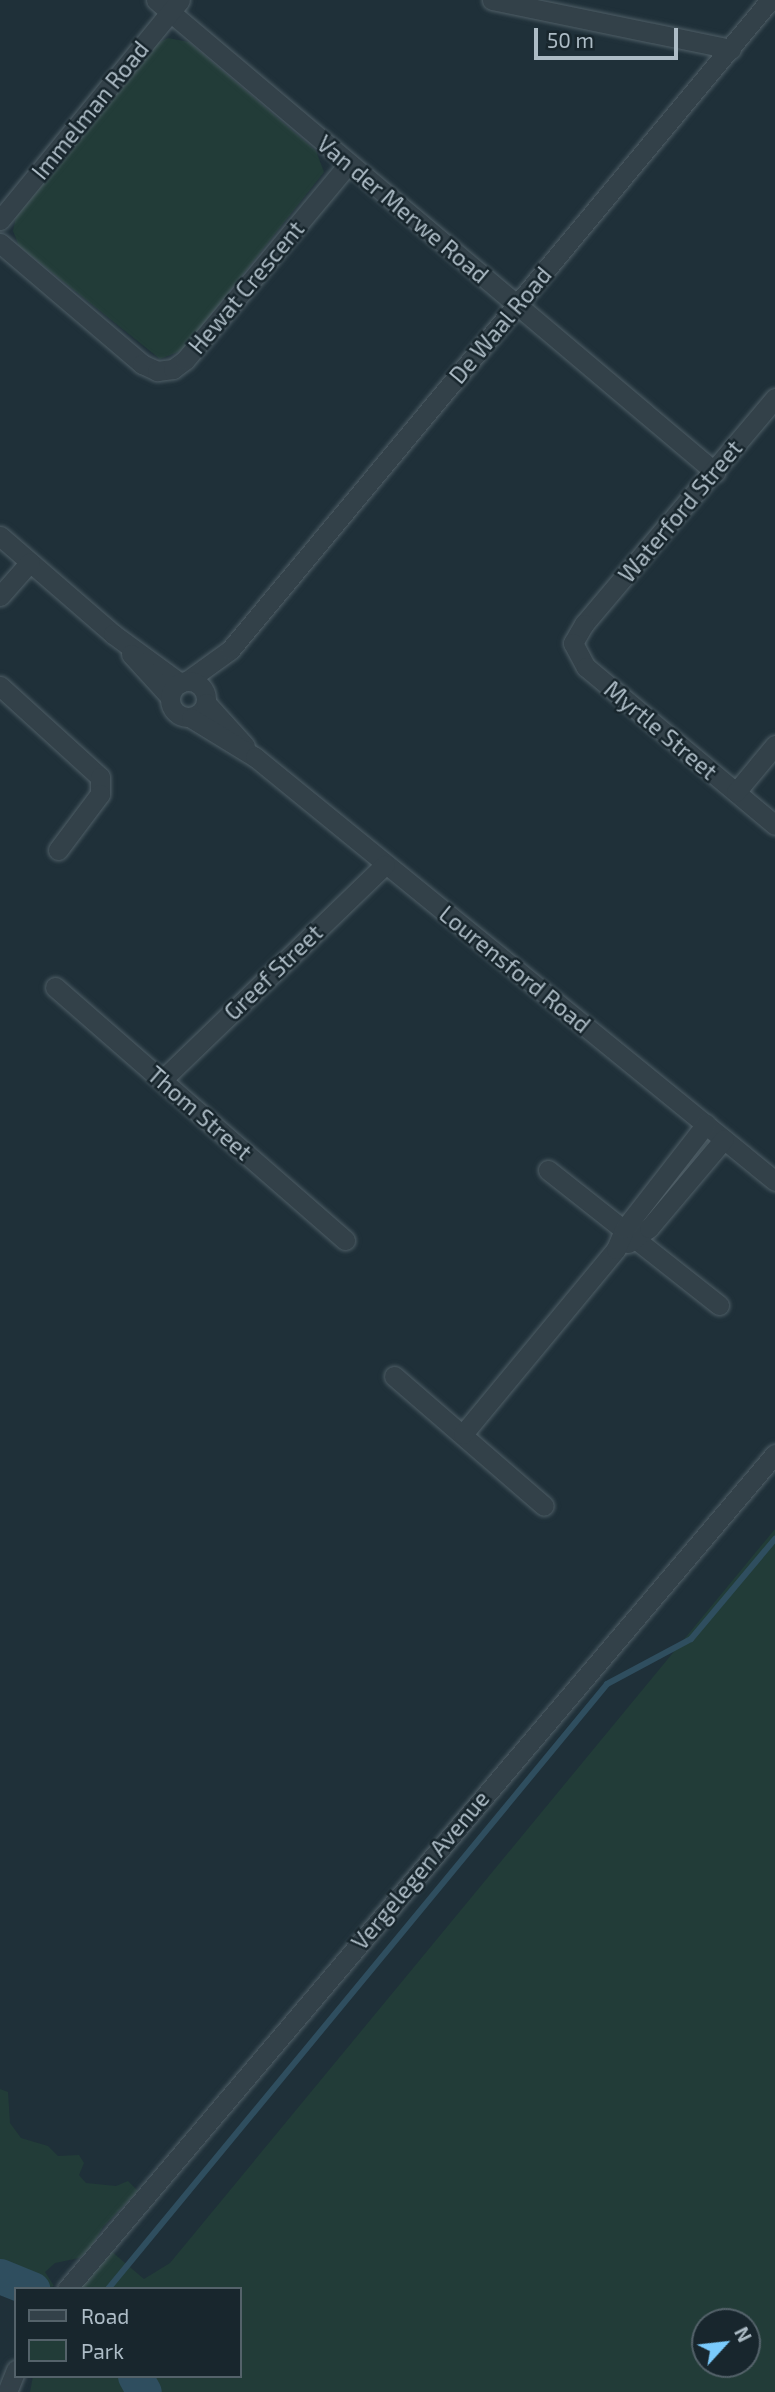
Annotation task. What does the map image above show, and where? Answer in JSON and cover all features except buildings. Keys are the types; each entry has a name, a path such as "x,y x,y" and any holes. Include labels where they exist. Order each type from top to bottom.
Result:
{"street":[{"path":"492,0 731,49"},
{"name":"De Waal Road","path":"191,718 206,698 230,650 770,0"},
{"name":"Van der Merwe Road","path":"168,4 349,163 715,472"},
{"name":"Immelman Road","path":"0,220 168,4"},
{"name":"Hewat Crescent","path":"0,243 142,364 157,370 173,369 186,360 349,163"},
{"name":"Waterford Street","path":"584,624 775,398"},
{"path":"2,541 179,687"},
{"path":"0,596 30,562"},
{"name":"Myrtle Street","path":"584,624 573,643 586,667 775,825"},
{"name":"De Waal Road","path":"179,687 230,650"},
{"name":"Lourensford Road","path":"254,757 206,698 199,685 179,687 172,708 254,757 775,1181"},
{"path":"0,686 100,777 100,794 58,850"},
{"path":"736,792 775,745"},
{"name":"Greef Street","path":"162,1080 385,864"},
{"name":"Thom Street","path":"55,987 345,1240"},
{"path":"631,1233 706,1124"},
{"path":"463,1434 616,1249 724,1139"},
{"path":"548,1170 719,1305"},
{"path":"394,1376 544,1506"},
{"name":"Vergelegen Avenue","path":"72,2281 775,1454"}],"green space":[{"path":"168,38 189,42 316,151 324,172 183,350 160,359 19,246 13,231 16,217 158,43"},
{"path":"775,1529 775,2392 30,2392 33,2378 242,2378 242,2287 81,2287 111,2251 144,2279 170,2263"},
{"path":"0,2089 8,2092 10,2123 21,2138 48,2146 58,2156 79,2155 84,2163 79,2175 86,2183 116,2186 128,2181 138,2191 103,2227 90,2249 79,2258 55,2263 45,2272 54,2286 39,2287 0,2270"}],"waterway":[{"path":"110,2287 607,1684 691,1639 775,1539"},
{"path":"0,2276 27,2287"},
{"path":"136,2378 144,2392"}]}
